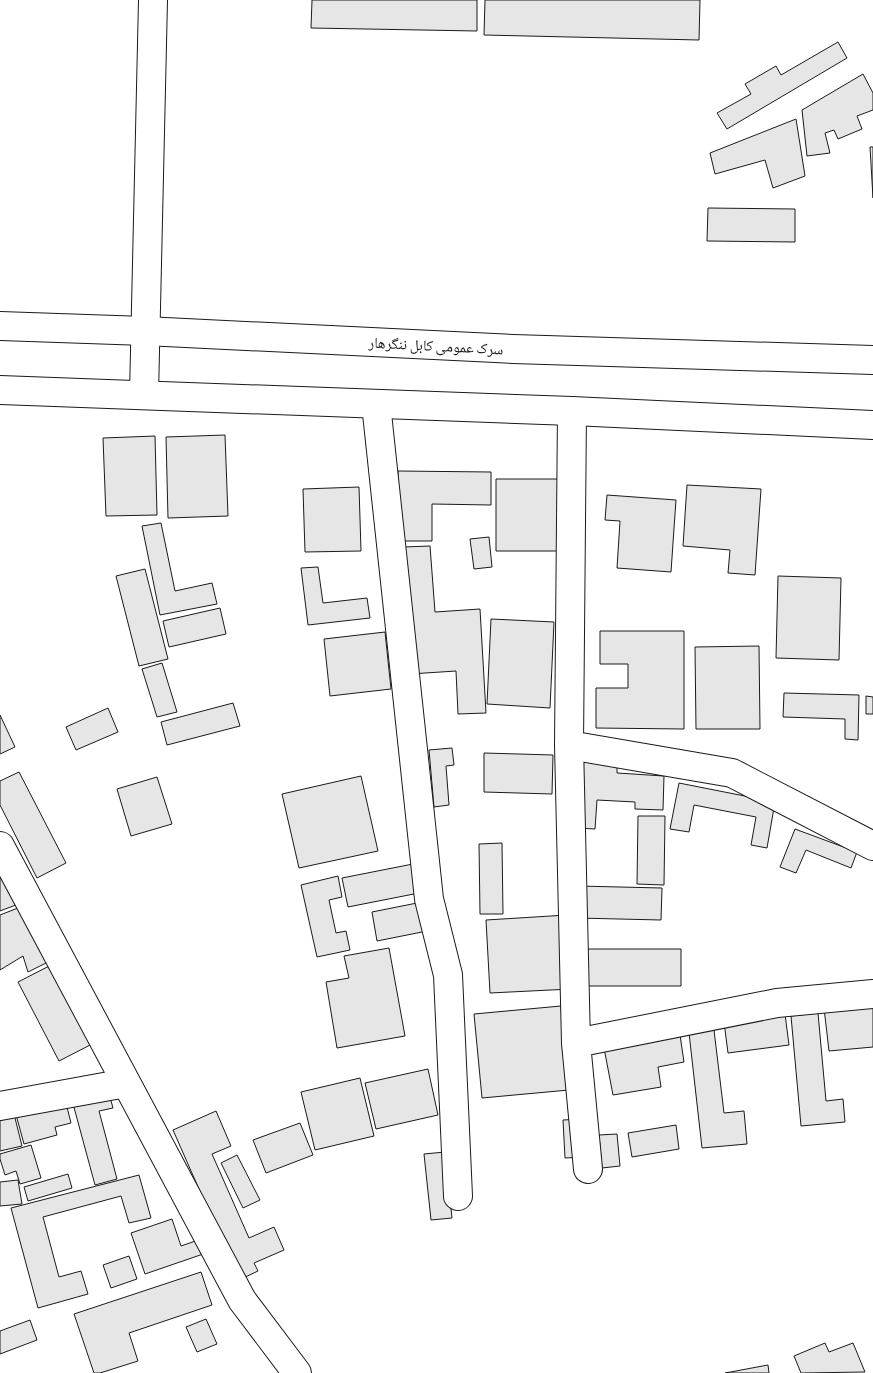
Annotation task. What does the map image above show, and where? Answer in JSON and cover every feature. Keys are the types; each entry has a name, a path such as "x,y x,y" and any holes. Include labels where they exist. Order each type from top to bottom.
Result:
{"main road":[{"path":"144,395 153,0"},
{"name":"سرک عمومی کابل ننگرهار","path":"0,326 513,349 873,360"},
{"path":"0,390 873,424"},
{"path":"376,404 429,899 448,975 458,1196"},
{"path":"572,411 569,745 576,1043 588,1169"},
{"path":"569,745 732,772 873,846"},
{"path":"0,846 242,1300 297,1373"},
{"path":"576,1043 777,1003 873,994"},
{"path":"0,1106 126,1083"}],"building":[{"path":"312,0 477,0 477,31 311,28"},
{"path":"485,0 700,0 699,40 484,35"},
{"path":"838,42 847,58 727,129 717,113 751,94 745,84 776,66 781,75"},
{"path":"863,74 873,93 873,110 857,116 862,129 838,139 834,130 825,133 830,153 807,156 802,110"},
{"path":"796,119 805,176 773,188 765,160 715,174 710,153"},
{"path":"870,147 873,147 873,198"},
{"path":"708,208 795,209 795,242 707,241"},
{"path":"225,435 228,516 168,518 166,437"},
{"path":"155,436 157,515 106,516 103,438"},
{"path":"398,471 491,472 491,505 432,504 432,541 397,541"},
{"path":"496,479 558,479 558,551 496,551"},
{"path":"687,485 761,489 755,575 728,573 730,550 683,546"},
{"path":"359,487 361,551 305,552 303,489"},
{"path":"607,495 676,500 671,572 617,568 620,521 605,520"},
{"path":"161,523 175,591 212,583 217,604 160,615 142,526"},
{"path":"489,537 492,567 474,569 470,539"},
{"path":"430,546 435,612 480,609 486,713 458,714 456,671 410,674 403,547"},
{"path":"318,567 323,603 367,598 370,618 308,625 301,568"},
{"path":"145,569 168,659 139,666 116,576"},
{"path":"778,576 841,578 839,660 776,658"},
{"path":"220,608 226,634 169,647 163,621"},
{"path":"491,619 554,622 550,708 487,704"},
{"path":"600,631 684,631 684,729 596,728 596,688 628,688 628,664 600,664"},
{"path":"385,632 391,689 330,696 324,639"},
{"path":"759,646 760,729 696,729 695,647"},
{"path":"162,663 177,712 157,717 142,669"},
{"path":"784,693 859,695 858,740 845,739 845,719 783,717"},
{"path":"866,696 873,697 873,714 866,714"},
{"path":"233,703 240,726 167,745 161,722"},
{"path":"108,708 118,732 76,750 66,727"},
{"path":"0,715 15,747 0,754"},
{"path":"452,748 454,765 446,766 449,805 434,807 429,750"},
{"path":"484,753 553,755 552,794 484,792"},
{"path":"579,759 617,761 617,773 664,776 663,810 635,809 635,802 597,800 595,829 576,828"},
{"path":"19,772 66,863 37,878 0,805 0,781"},
{"path":"361,776 378,851 299,868 282,794"},
{"path":"157,777 172,824 131,836 117,789"},
{"path":"679,783 775,802 767,848 751,845 756,817 694,805 689,832 670,829"},
{"path":"638,816 665,816 664,885 637,884"},
{"path":"795,829 857,852 851,868 806,850 796,873 780,867"},
{"path":"502,843 503,914 480,914 479,844"},
{"path":"418,863 424,892 348,907 342,878"},
{"path":"0,865 21,903 0,911"},
{"path":"338,876 342,897 329,900 336,933 346,931 350,950 317,957 301,885"},
{"path":"578,886 662,888 661,920 577,918"},
{"path":"422,902 427,931 377,941 372,912"},
{"path":"23,906 52,960 28,972 23,956 0,970 0,915"},
{"path":"567,915 571,989 490,993 486,920"},
{"path":"389,948 405,1036 337,1048 326,982 349,978 344,956"},
{"path":"582,949 681,949 681,986 582,986"},
{"path":"55,963 96,1042 59,1061 18,982"},
{"path":"873,1004 873,1047 829,1051 824,1008"},
{"path":"561,1006 569,1090 482,1098 474,1014"},
{"path":"818,1013 826,1101 843,1099 845,1122 801,1126 791,1016"},
{"path":"785,1014 789,1045 728,1053 724,1022"},
{"path":"714,1030 724,1113 744,1111 747,1144 702,1148 689,1033"},
{"path":"680,1035 684,1062 658,1067 661,1087 613,1095 604,1048"},
{"path":"428,1069 438,1115 376,1129 365,1083"},
{"path":"360,1078 374,1136 315,1150 301,1092"},
{"path":"108,1090 113,1108 99,1111 117,1179 95,1185 72,1100"},
{"path":"65,1099 71,1123 55,1127 57,1135 24,1144 15,1111"},
{"path":"216,1111 231,1146 212,1154 249,1238 274,1227 284,1250 254,1263 258,1271 239,1280 173,1130"},
{"path":"14,1114 22,1146 0,1151 0,1117"},
{"path":"581,1119 583,1157 565,1158 563,1120"},
{"path":"300,1123 313,1155 266,1173 253,1140"},
{"path":"676,1125 679,1149 632,1157 628,1133"},
{"path":"617,1134 620,1166 602,1168 599,1135"},
{"path":"31,1145 41,1178 20,1184 16,1171 5,1175 0,1154"},
{"path":"445,1152 452,1218 431,1220 424,1154"},
{"path":"237,1155 260,1200 243,1208 221,1163"},
{"path":"68,1174 72,1188 28,1201 24,1187"},
{"path":"139,1175 151,1218 129,1223 121,1196 43,1217 59,1277 81,1271 88,1294 38,1308 11,1208"},
{"path":"18,1180 22,1204 0,1206 0,1182"},
{"path":"172,1219 181,1246 204,1238 209,1252 145,1274 131,1233"},
{"path":"129,1256 137,1279 111,1288 103,1265"},
{"path":"201,1272 212,1305 129,1333 138,1361 100,1373 94,1373 74,1314"},
{"path":"206,1319 217,1344 197,1352 186,1327"},
{"path":"30,1320 37,1340 0,1354 0,1331"},
{"path":"825,1343 829,1352 853,1343 865,1372 801,1373 794,1356"},
{"path":"768,1365 769,1373 725,1373"}]}
